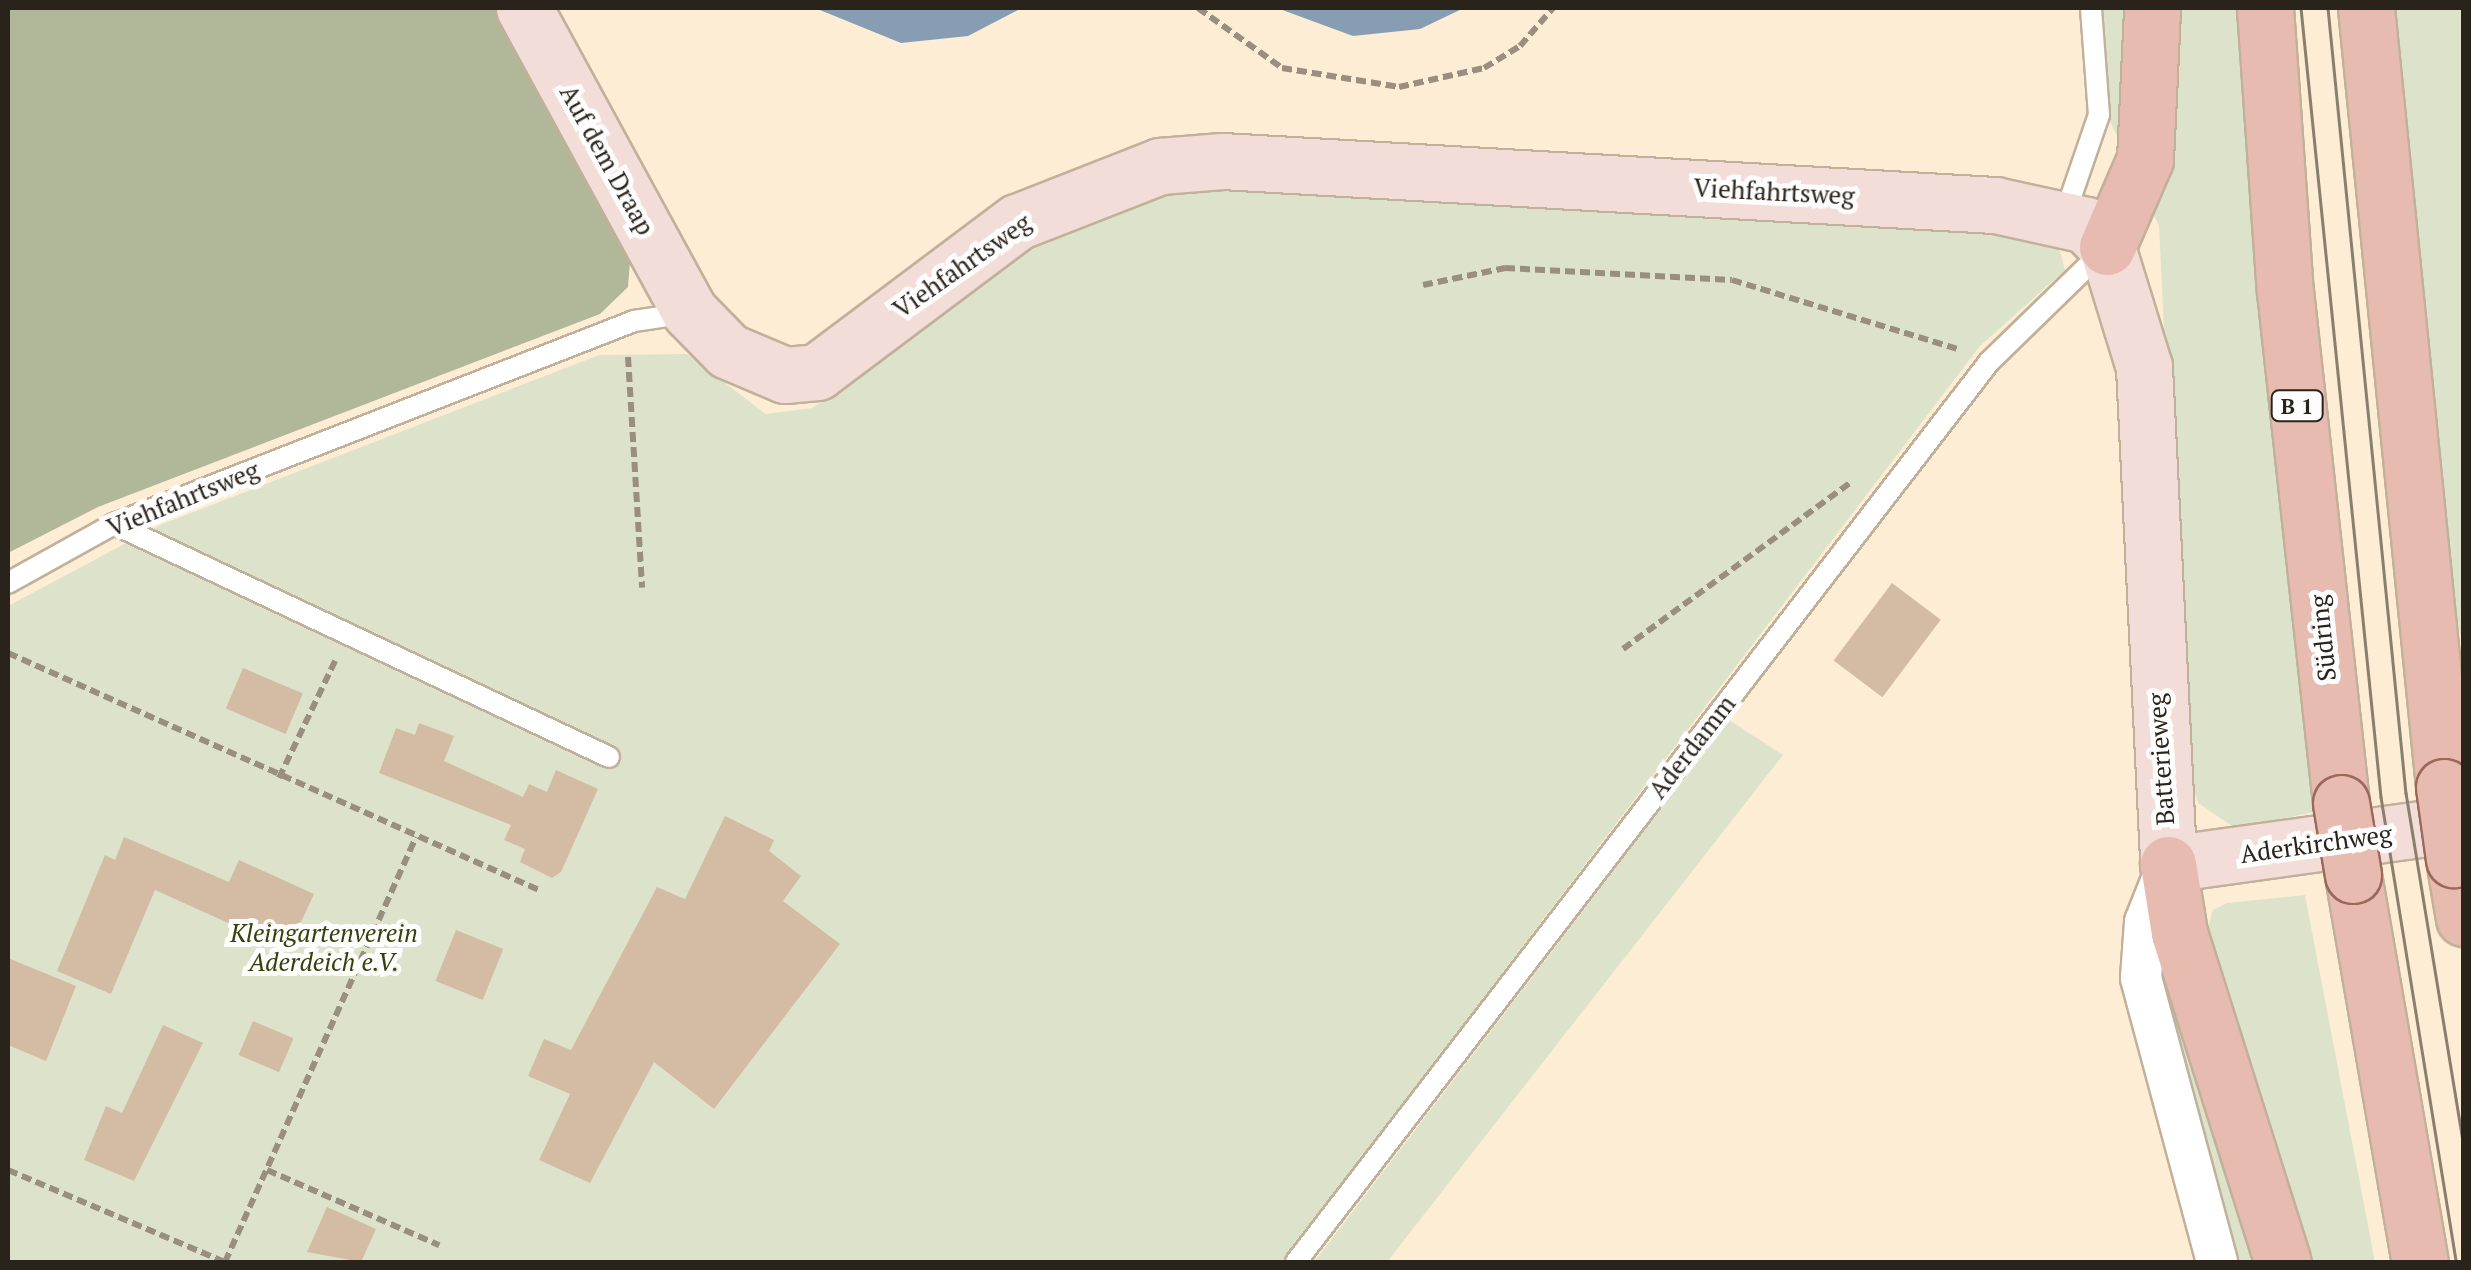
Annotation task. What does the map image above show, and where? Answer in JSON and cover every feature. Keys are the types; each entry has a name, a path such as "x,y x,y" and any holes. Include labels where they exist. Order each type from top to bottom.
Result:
{"main road":[{"path":"2086,232 2145,159 2152,8"},
{"name":"Südring","path":"2265,8 2285,291 2341,803 2420,1262"},
{"path":"2366,8 2464,918"},
{"path":"2168,864 2179,933 2283,1262"}],"street":[{"name":"Auf dem Draap","path":"524,8 690,312"},
{"name":"Viehfahrtsweg","path":"690,312 728,352 805,376 1018,222 1160,166 1222,161 1994,204 2086,232"},
{"name":"Batterieweg","path":"2086,232 2144,367 2168,864 2145,922 2142,978 2217,1262"},
{"name":"Aderkirchweg","path":"2168,864 2454,823"}],"lane":[{"path":"2086,232 2099,115 2092,8"},
{"name":"Aderdamm","path":"1296,1262 2086,232"},
{"name":"Viehfahrtsweg","path":"8,583 114,524 634,321 690,312"},
{"path":"114,524 346,637 609,758"}],"path":[{"path":"1198,8 1282,68 1399,87 1484,68 1520,46 1552,8"},
{"path":"1423,285 1504,268 1732,280 1989,362"},
{"path":"634,321 626,368 642,588"},
{"path":"1622,650 1800,527 1868,467"},
{"path":"278,778 346,637"},
{"path":"8,653 278,778 541,891"},
{"path":"8,1170 225,1262 416,838"},
{"path":"266,1170 438,1245"}],"green space":[{"path":"8,8 501,8 631,249 628,287 600,314 98,507 8,553"},
{"path":"2099,8 2240,8 2324,810 2235,828 2198,803 2185,762 2159,226 2107,115"},
{"path":"2392,8 2463,8 2463,650 2435,500"},
{"name":"Kleingartenverein Aderdeich e.V.","path":"1186,182 2020,228 2060,251 2065,270 1980,346 1282,1262 8,1262 8,606 160,525 599,355 687,354 766,414 812,408 1070,218"},
{"path":"1729,720 1783,755 1387,1262 1314,1262"},
{"path":"2305,895 2375,1262 2305,1262 2203,944 2213,910 2227,903"},
{"path":"2156,945 2259,1262 2230,1262 2156,982"}],"water":[{"path":"815,8 1022,8 968,36 901,43"},
{"path":"1277,8 1464,8 1420,29 1353,36"}],"building":[{"path":"1892,583 1941,620 1882,697 1834,660"},
{"path":"243,668 303,693 286,734 226,709"},
{"path":"419,723 454,736 444,761 523,797 529,784 547,792 556,770 598,789 561,872 552,878 520,862 525,849 504,840 511,825 379,773 396,728 415,735"},
{"path":"725,816 774,840 769,851 801,876 783,901 840,944 714,1109 654,1062 590,1183 539,1160 570,1094 528,1076 544,1039 571,1050 657,887 685,899"},
{"path":"124,837 229,882 239,860 314,894 288,950 155,890 111,994 57,971 105,855 115,860"},
{"path":"456,930 503,949 483,1000 435,981"},
{"path":"8,958 76,986 46,1061 8,1045"},
{"path":"253,1021 294,1038 279,1072 239,1055"},
{"path":"163,1025 203,1043 134,1181 84,1160 106,1106 122,1113"},
{"path":"327,1207 376,1229 361,1262 307,1252"}],"tram line":[{"path":"2301,8 2381,797 2456,1262"},
{"path":"2328,8 2406,793 2464,1148"}]}
